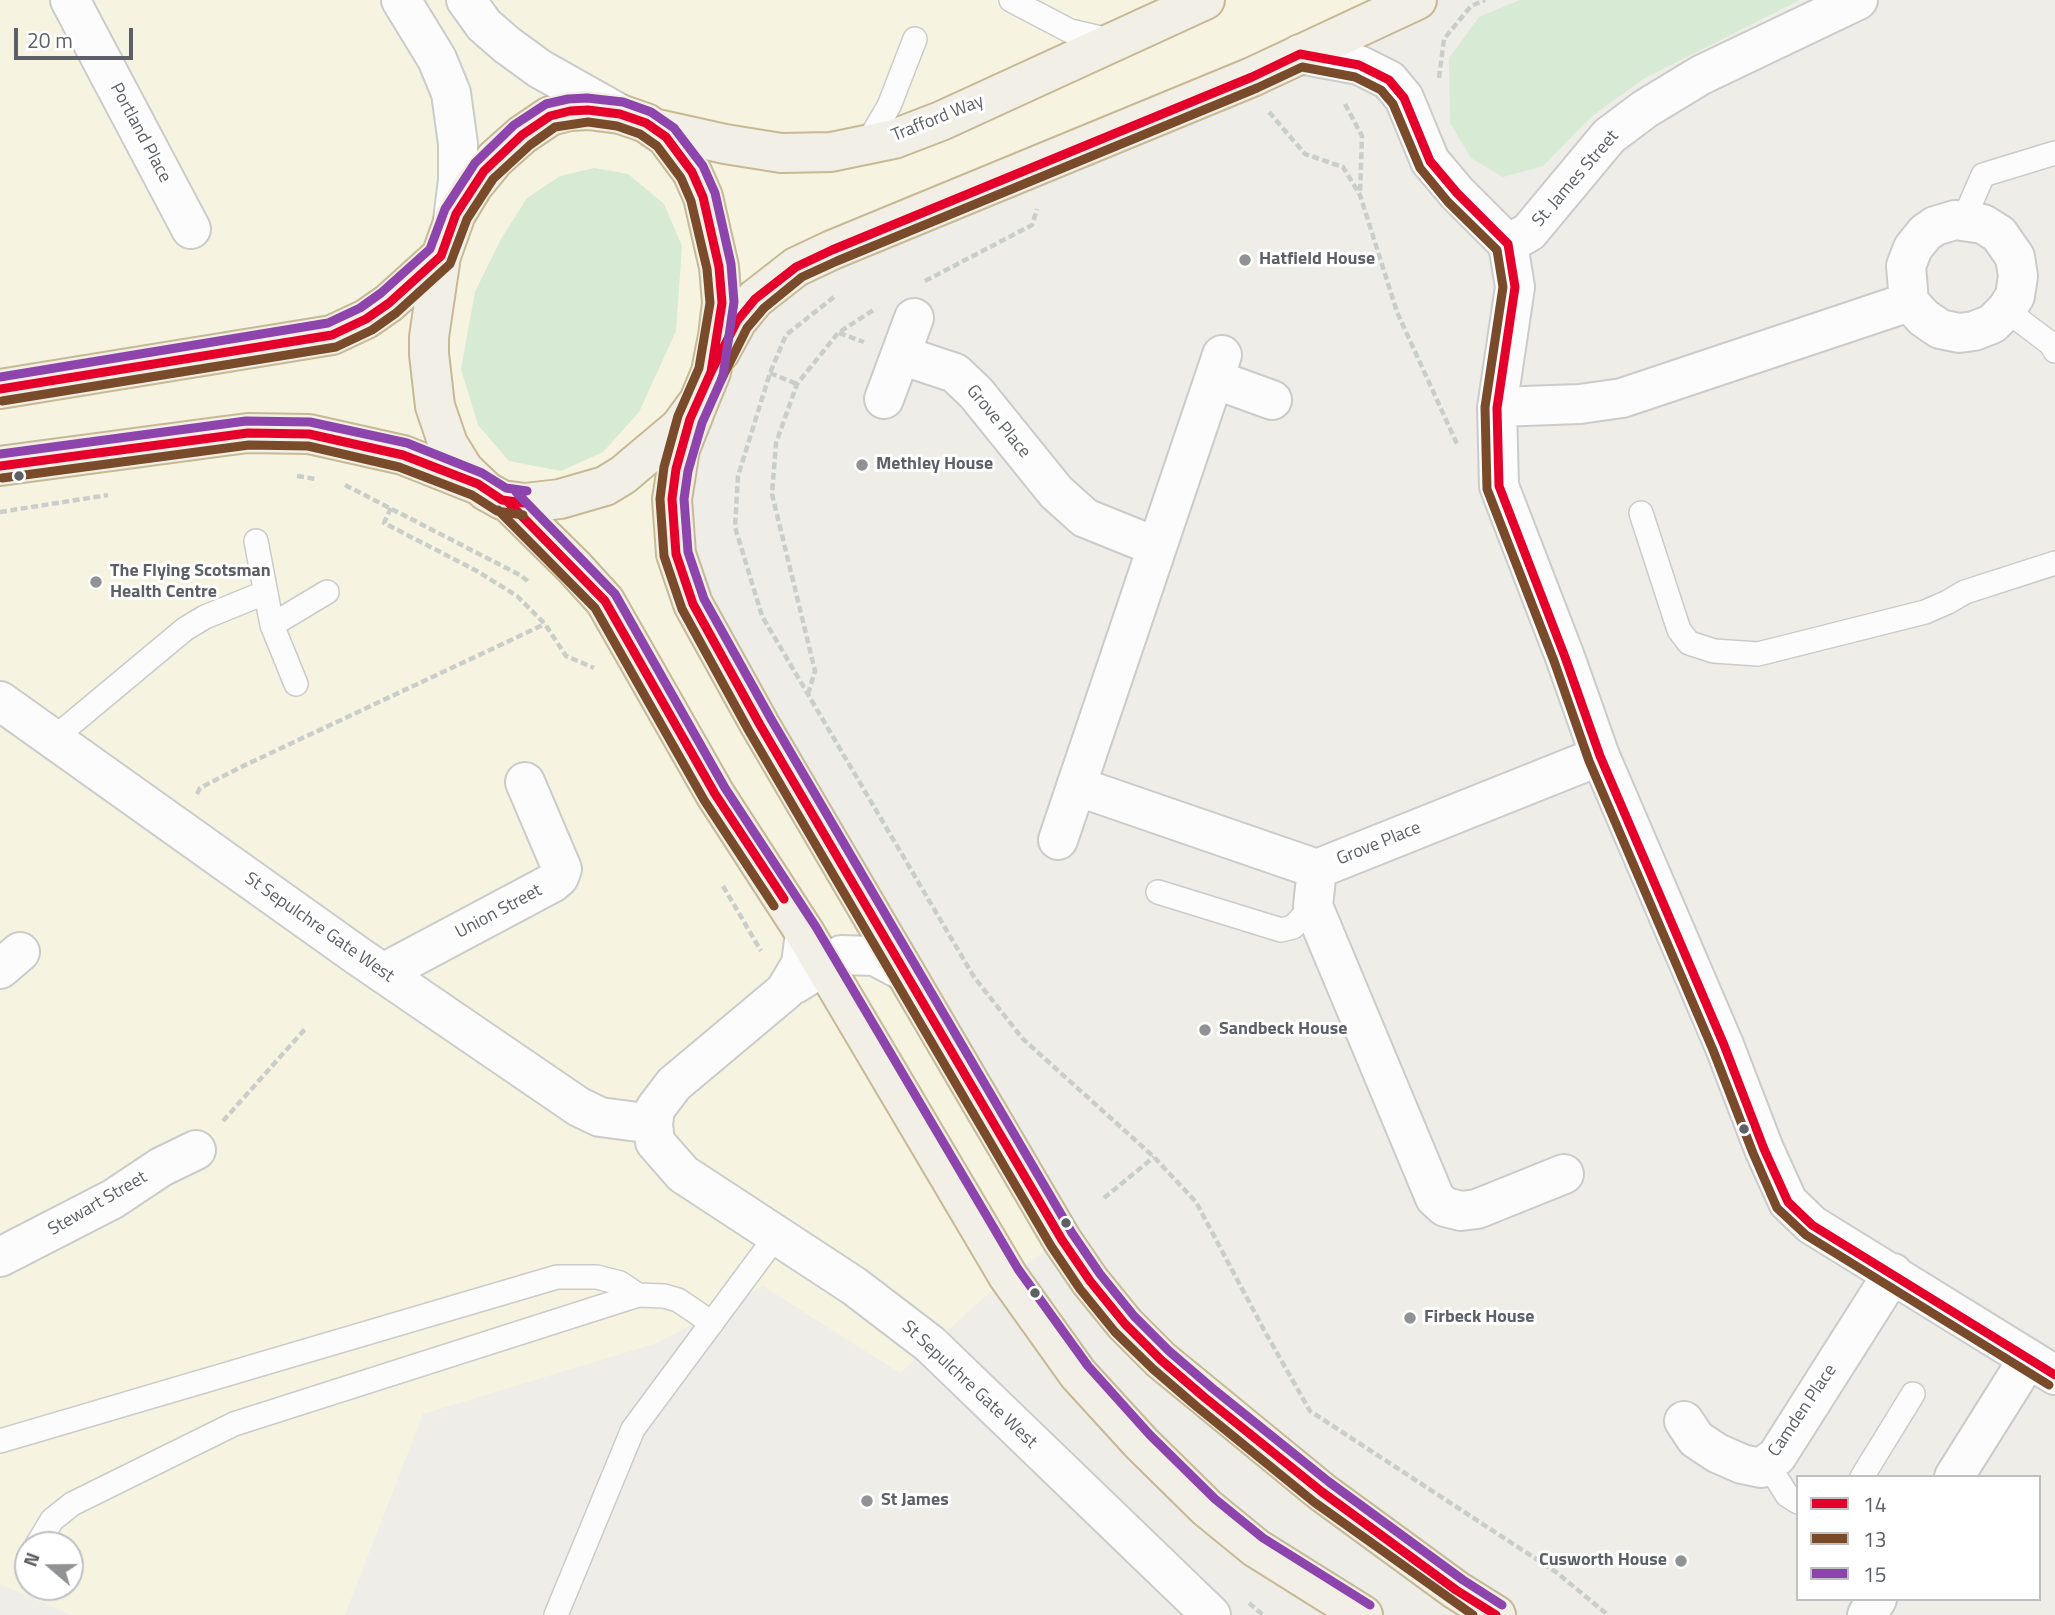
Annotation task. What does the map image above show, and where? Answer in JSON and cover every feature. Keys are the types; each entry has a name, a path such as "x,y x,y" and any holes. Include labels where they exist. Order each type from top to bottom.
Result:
{"highway":[{"name":"Trafford Way","path":"1205,0 940,121 894,139 831,152 781,153 736,146 588,110 550,116 509,146 484,171 453,220 441,256 429,337 430,366 435,406 448,444 464,470 574,567 605,601 715,794 814,949 1008,1276 1078,1374 1140,1443 1207,1508 1256,1548 1363,1615"},
{"path":"1417,0 1252,77 796,267 755,299 737,321 705,386 680,449 672,499 676,554 685,586 701,620 1062,1240 1090,1282 1125,1325 1204,1397 1322,1492 1456,1590 1496,1615"},
{"path":"0,466 217,436 248,433 309,434 402,455 492,493 545,501 605,486 623,475 680,427 705,386 718,336 722,303 712,232 703,197 692,172 672,144 636,121"},
{"path":"0,388 332,335 366,319 389,303 441,256"}],"street":[{"name":"Portland Place","path":"70,0 191,229"},
{"path":"401,0 437,59 451,93 458,153 453,220"},
{"path":"466,0 485,25 540,69 636,121"},
{"name":"St. James Street","path":"1508,244 1529,232 1609,136 1645,109 1701,75 1858,0"},
{"path":"1300,54 1359,65 1389,80 1405,98 1430,161 1508,244 1515,287 1497,407 1499,486 1600,756 1788,1202 1812,1225 2042,1367 1956,1475"},
{"path":"1955,220 1983,224 1999,234 2015,257 2018,276 2015,296 1992,324 1959,333 1940,329 1924,318 1909,302 1906,267 1913,248 1925,233 1935,226 1955,220"},
{"path":"1497,407 1580,404 1622,398 1909,302"},
{"path":"884,399 914,318"},
{"name":"Grove Place","path":"901,355 954,373 975,393 1056,492 1085,518 1157,547"},
{"path":"1058,840 1218,367 1272,400"},
{"name":"St Sepulchre Gate West","path":"0,701 383,973 579,1107 600,1118 653,1124 655,1142 682,1174 854,1286 930,1344 1211,1615"},
{"name":"Grove Place","path":"1076,786 1315,887 1600,756"},
{"name":"Union Street","path":"383,973 559,877 562,869 525,782"},
{"path":"1315,887 1435,1198 1445,1207 1461,1211 1477,1209 1564,1174"},
{"path":"653,1124 655,1109 674,1084 785,991 814,949 841,956 875,956 905,972"},
{"name":"Stewart Street","path":"0,1257 113,1199 161,1167 196,1150"},
{"name":"Camden Place","path":"1684,1422 1696,1439 1717,1453 1742,1464 1761,1468 1777,1456 1893,1273"}],"lane":[{"path":"1011,0 1070,31 1115,41"},
{"path":"866,145 889,106 915,39"},
{"path":"1963,221 1983,176 2055,153"},
{"path":"2006,310 2051,344 2055,351"},
{"path":"1641,513 1679,630 1689,643 1714,651 1758,654 1925,612 1965,592 2055,563"},
{"path":"256,541 272,625 296,684"},
{"path":"272,625 327,592"},
{"path":"53,739 185,629 205,617 264,593"},
{"path":"1158,892 1282,930 1293,927 1315,887"},
{"path":"556,1615 633,1429 777,1235"},
{"path":"0,1441 557,1277 597,1277 620,1283 638,1295"},
{"path":"45,1531 52,1520 72,1504 234,1423 638,1295 664,1296 678,1300 712,1323"},
{"path":"1863,1475 1913,1394"},
{"path":"1768,1463 1787,1495 1796,1501"}],"path":[{"path":"1344,101 1362,136 1360,195"},
{"path":"1268,110 1305,155 1343,167 1360,195 1397,312 1457,445"},
{"path":"841,293 829,299 786,335 770,373 738,476 735,527 762,617 974,977 1023,1039 1154,1157 1196,1202 1310,1410 1556,1572 1608,1615"},
{"path":"770,373 797,384"},
{"path":"290,475 317,480"},
{"path":"343,484 520,575 538,590"},
{"path":"0,512 108,495"},
{"path":"391,508 384,523 477,571 517,596 545,624 566,656 594,667"},
{"path":"178,829 200,788 545,624"},
{"path":"196,1150 306,1028"},
{"path":"1104,1198 1154,1157"}],"shaded area":[{"path":"0,0 1417,0 832,250 718,356 676,554 1062,1240 1008,1276 900,1373 763,1286 657,1343 423,1414 345,1615 72,1615 39,1601 84,1601 84,1531 14,1531 14,1590 0,1584"}],"green space":[{"path":"1520,0 1800,0 1645,78 1592,116 1543,166 1503,177 1471,158 1450,123 1449,58 1479,17"},
{"path":"594,168 628,174 664,204 682,246 676,331 639,412 603,452 561,471 509,461 478,425 461,369 475,292 501,239 527,198 560,176"}],"transit line":[{"name":"14","path":"711,372 737,321 755,299 796,267 832,250 1252,77 1300,54 1359,65 1389,80 1404,98 1430,161 1457,193 1508,244 1515,287 1497,408 1499,486 1600,756 1788,1202 1812,1225 2055,1375"},
{"name":"13","path":"722,378 747,328 764,308 802,277 837,261 1302,67 1355,77 1381,90 1393,104 1420,168 1448,202 1497,250 1503,287 1485,407 1487,489 1554,661 1589,761 1713,1050 1777,1208 1806,1235 2049,1385"},
{"name":"15","path":"0,377 328,323 360,308 430,249 445,209 475,163 514,125 546,104 587,98 623,102 651,112 674,128 703,166 715,193 731,264 734,302 723,376 702,423 688,471 684,499 688,552 704,599 771,719 1072,1233 1100,1274 1134,1316 1212,1388 1329,1482 1463,1580 1502,1605"},
{"name":"14","path":"0,389 332,335 366,319 389,303 441,256 456,214 484,171 522,135 550,116 588,110 620,114 646,123 666,137 692,172 703,197 719,267 722,303 711,372 690,419 676,469 672,499 676,554 693,604 760,725 1062,1240 1090,1281 1125,1324 1204,1397 1322,1492 1456,1590 1496,1615"},
{"name":"13","path":"2,401 336,347 372,330 396,313 450,264 467,219 493,179 530,145 555,127 588,122 617,126 640,134 657,146 681,178 691,201 707,269 710,303 699,368 678,416 664,467 660,499 664,556 682,609 749,731 1051,1246 1080,1289 1115,1332 1196,1406 1314,1502 1473,1615"},
{"name":"15","path":"0,454 246,421 310,422 407,443 482,473 506,488 527,491"},
{"name":"14","path":"0,466 248,433 309,434 403,455 478,484 502,500 525,503"},
{"name":"13","path":"2,478 249,445 308,446 399,467 472,495 497,511 523,515"},
{"name":"15","path":"516,492 615,594 725,788 816,927 1018,1269 1088,1366 1150,1435 1215,1499 1263,1538 1370,1605"},
{"name":"14","path":"507,501 605,601 715,794 784,899"},
{"name":"13","path":"498,510 595,608 704,800 774,906"}],"place":[{"name":"Hatfield House","path":"1245,260"},
{"name":"Methley House","path":"862,465"},
{"name":"The Flying Scotsman Health Centre","path":"96,582"},
{"name":"Sandbeck House","path":"1205,1030"},
{"name":"Firbeck House","path":"1410,1318"},
{"name":"St James","path":"867,1501"},
{"name":"Cusworth House","path":"1681,1561"}]}
